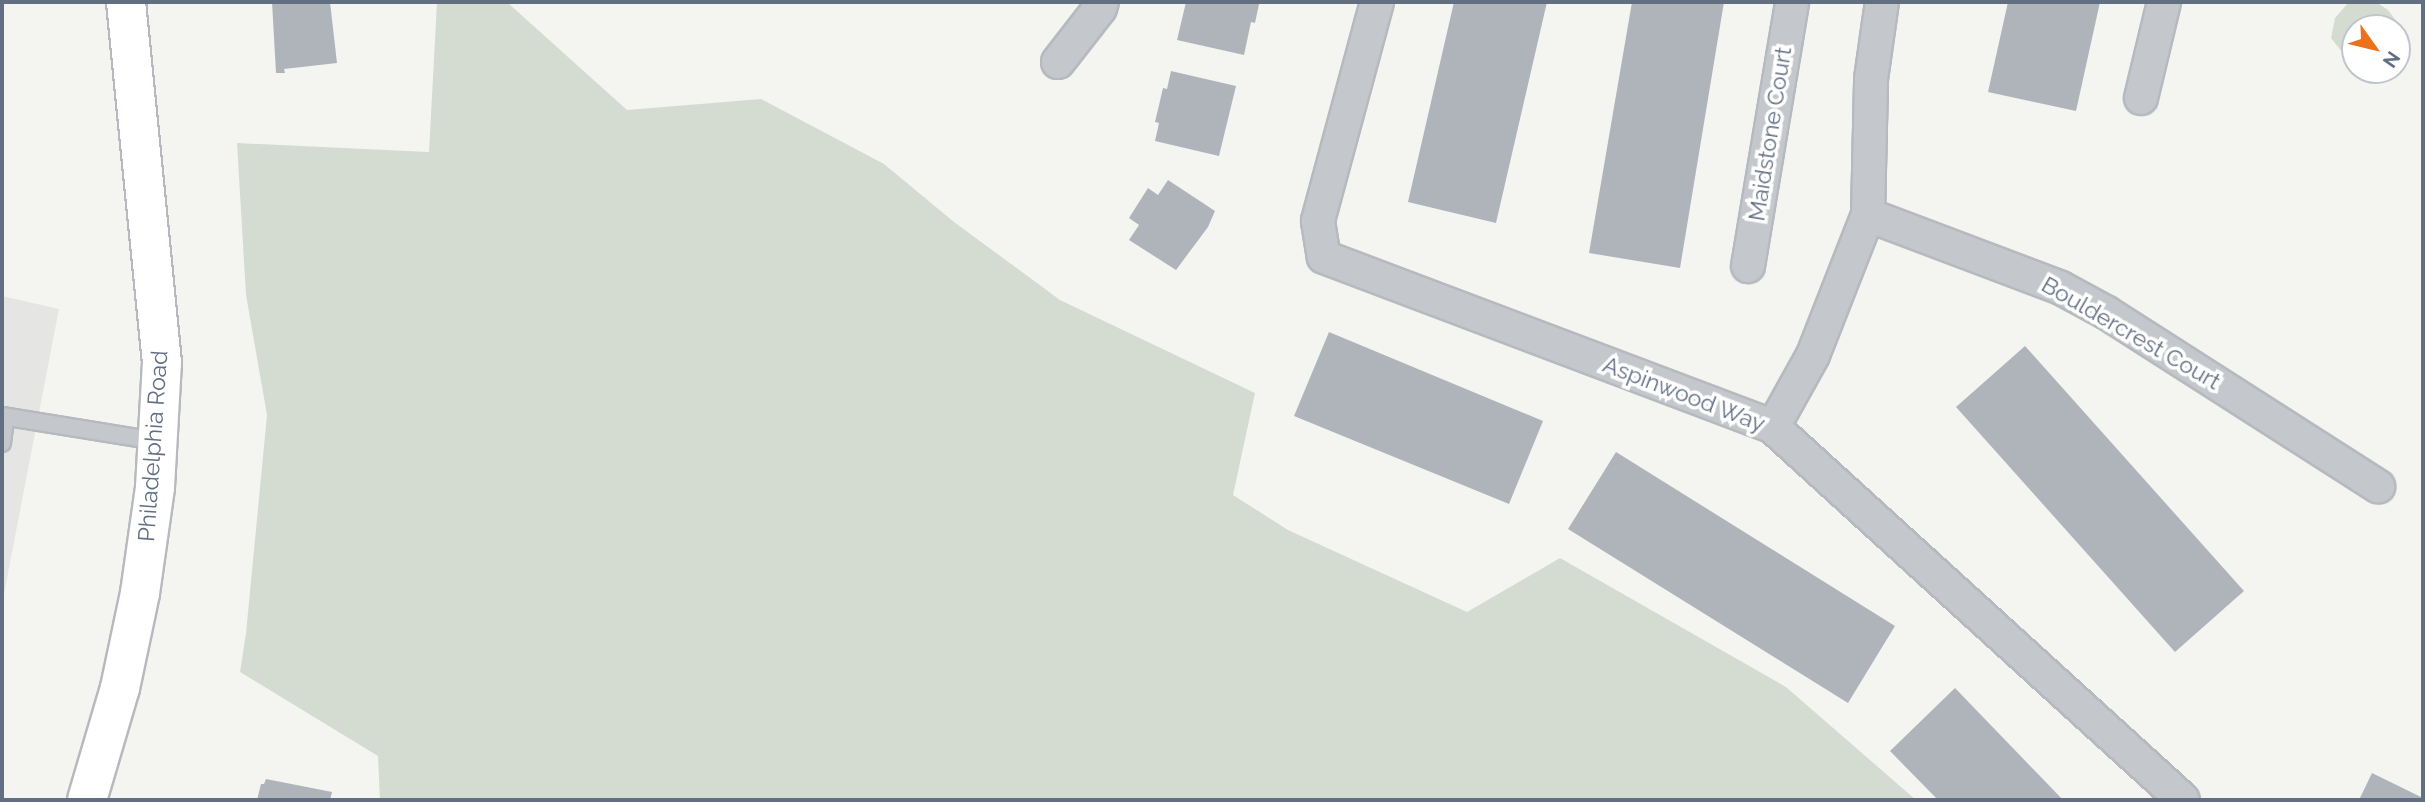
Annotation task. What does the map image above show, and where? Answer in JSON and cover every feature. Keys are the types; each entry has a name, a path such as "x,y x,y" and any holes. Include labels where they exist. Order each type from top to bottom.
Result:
{"main road":[{"name":"Philadelphia Road","path":"87,800 120,688 141,593 155,487 162,363 125,2"}],"street":[{"path":"1058,62 1102,2"},
{"name":"Aspinwood Way","path":"1377,2 1318,221 1324,257 1773,426 2183,800"},
{"name":"Maidstone Court","path":"1748,266 1792,2"},
{"path":"1773,426 1813,355 1868,215 1871,79 1882,2"},
{"path":"2141,98 2164,2"},
{"name":"Bouldercrest Court","path":"1868,215 2061,288 2107,313 2378,486"}],"lane":[{"path":"2,443 4,416 157,441"}],"shaded area":[{"path":"437,2 507,2 627,110 761,99 884,164 954,222 1060,300 1255,393 1233,495 1288,530 1467,612 1560,558 1786,687 1916,800 380,800 378,756 240,672 267,415 246,295 237,143 429,152"},
{"path":"2349,2 2376,2 2391,14 2341,14 2341,51 2331,38 2335,18"},
{"path":"2,296 59,309 2,604"}],"building":[{"path":"272,2 330,2 337,63 284,69 285,73 276,73"},
{"path":"1186,2 1259,4 1255,23 1251,22 1244,55 1177,40"},
{"path":"1454,2 1547,2 1496,223 1408,202"},
{"path":"1632,2 1724,2 1680,268 1589,253"},
{"path":"2008,2 2100,2 2076,111 1988,92"},
{"path":"1171,71 1236,86 1219,156 1155,141 1159,123 1155,122 1163,88 1167,89"},
{"path":"1168,180 1215,211 1208,227 1176,270 1129,240 1139,225 1129,218 1148,188 1158,195"},
{"path":"1329,332 1543,421 1509,504 1294,416"},
{"path":"2025,346 2244,591 2175,652 1956,407"},
{"path":"1616,452 1895,626 1848,703 1568,529"},
{"path":"1955,688 2063,800 1938,800 1890,751"},
{"path":"2372,773 2423,798 2423,800 2359,800"},
{"path":"266,779 332,792 330,800 257,800 261,784 264,784"}]}
